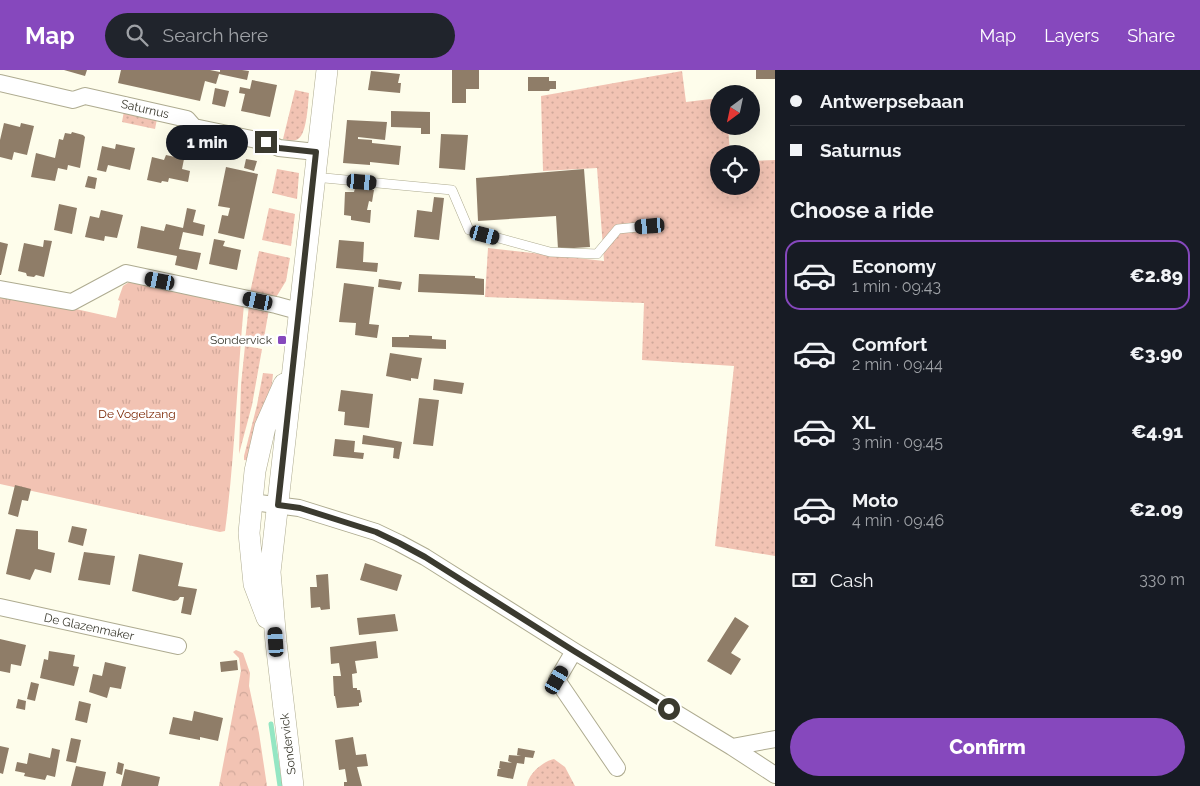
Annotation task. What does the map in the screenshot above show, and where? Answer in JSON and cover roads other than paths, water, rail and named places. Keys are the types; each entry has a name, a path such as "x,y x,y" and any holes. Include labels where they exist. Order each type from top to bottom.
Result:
{"street":[{"name":"Sondervick","path":"293,786 276,642 270,572 326,70"},
{"name":"Saturnus","path":"0,83 73,100 85,96 187,119 194,126 266,142 279,148 316,152"},
{"path":"0,289 72,302 126,274 298,311"},
{"name":"Sondervick","path":"276,642 254,584 249,533 255,471 265,427 292,367"},
{"path":"252,502 300,508 376,532 399,543 425,557 775,775"},
{"name":"De Glazenmaker","path":"0,607 178,646"},
{"path":"574,651 557,680 617,768"},
{"path":"732,747 775,739"}],"lane":[{"path":"314,176 452,190 469,230 550,252 597,254 618,229 650,226"}],"waterway":[{"path":"271,724 280,786"}],"place":[{"name":"Sondervick","path":"282,340"}],"park label":[{"name":"De Vogelzang","path":"137,414"}]}
